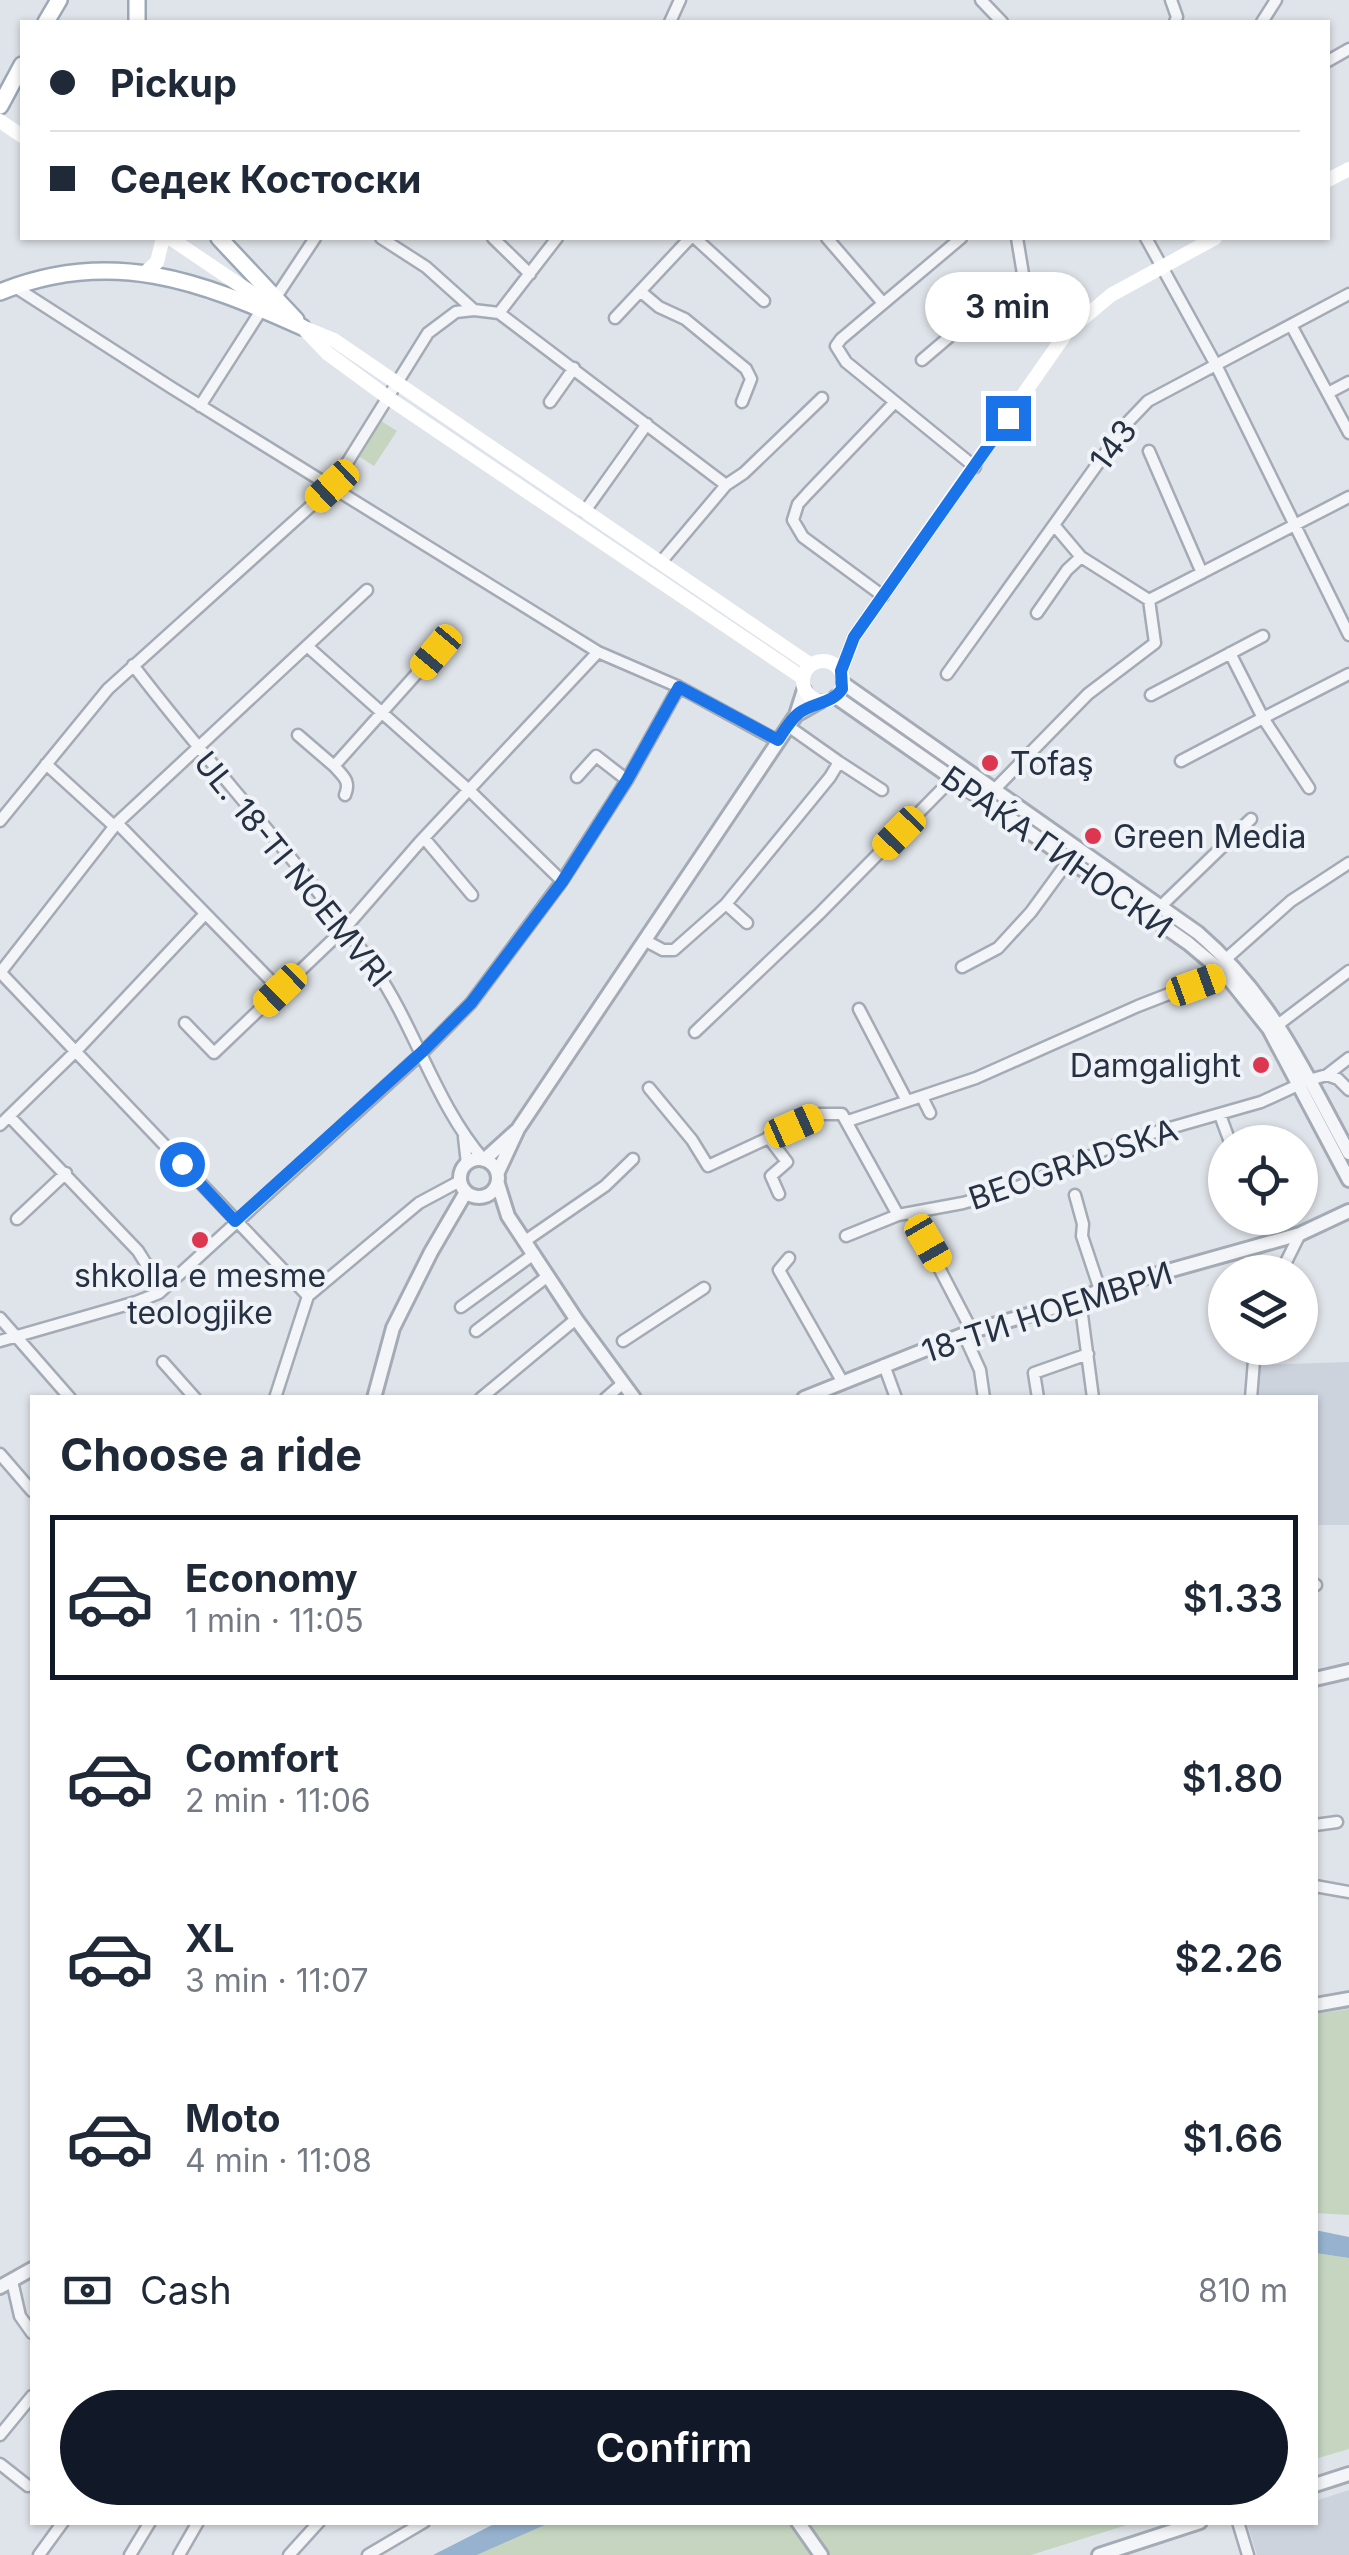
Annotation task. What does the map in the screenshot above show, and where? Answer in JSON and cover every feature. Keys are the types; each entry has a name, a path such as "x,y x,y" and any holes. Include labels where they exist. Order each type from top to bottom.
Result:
{"main road":[{"path":"2,101 20,69"},
{"path":"146,272 157,262 166,240"},
{"name":"БРАЌА ГИНОСКИ","path":"170,240 302,327 326,353 392,390 661,562 810,674 819,702"},
{"path":"220,240 302,327"},
{"path":"810,674 854,637 1067,332 1111,296 1211,240"},
{"path":"7,289 74,273 146,272 198,284 302,327"},
{"name":"БРАЌА ГИНОСКИ","path":"392,390 810,674"},
{"path":"819,702 840,684 854,637"},
{"name":"БРАЌА ГИНОСКИ","path":"810,674 832,663 840,684"}],"street":[{"path":"981,0 1000,20"},
{"path":"276,298 314,240"},
{"path":"385,240 426,267 474,310"},
{"path":"495,240 530,274"},
{"path":"499,313 556,240"},
{"path":"615,318 691,240"},
{"path":"695,240 764,301"},
{"path":"829,240 883,303"},
{"path":"959,240 836,346 846,362 975,467"},
{"path":"922,360 1023,274 1017,240"},
{"path":"1147,240 1216,365 1349,635"},
{"path":"7,289 598,652 679,687 778,740"},
{"path":"640,291 659,307 685,319 746,369 751,378 742,402"},
{"name":"143","path":"947,674 1127,423 1148,401 1349,294"},
{"path":"200,406 262,309"},
{"path":"0,821 90,709 332,486 428,333 456,312 499,313 726,485"},
{"path":"1291,325 1349,433"},
{"path":"550,402 574,368"},
{"path":"1328,393 1349,382"},
{"path":"661,562 726,485 744,473 822,398"},
{"path":"883,596 803,536 794,520 798,504 808,492 895,402"},
{"path":"585,511 646,424"},
{"path":"1148,451 1202,573"},
{"path":"1149,600 1349,497"},
{"path":"1054,525 1081,557 1149,600"},
{"path":"1037,613 1066,570 1081,557"},
{"path":"308,1296 0,972 116,825 367,590"},
{"path":"993,790 1088,694 1154,643 1149,600"},
{"path":"1151,694 1263,636"},
{"path":"307,646 470,792 562,882"},
{"path":"334,766 436,652"},
{"path":"185,1023 214,1053 346,927 598,652"},
{"path":"1230,653 1264,718 1309,788"},
{"name":"UL. 18-TI NOEMVRI","path":"133,666 196,748 346,927 397,1001 464,1136 484,1160"},
{"path":"276,1395 308,1296 419,1203 472,1192 498,1178 518,1129 792,720 810,674"},
{"path":"1181,761 1349,674"},
{"name":"БРАЌА ГИНОСКИ","path":"840,684 1160,908 1228,966 1279,1024 1349,1180"},
{"name":"БРАЌА ГИНОСКИ","path":"840,684 952,779 1188,943 1228,966 1349,1153"},
{"path":"0,1341 136,1302 166,1286 422,1052 471,1003 562,882 627,780 679,687"},
{"path":"792,720 819,702"},
{"path":"792,720 838,762 882,790"},
{"path":"298,735 347,779 345,796"},
{"path":"577,777 596,756 627,780"},
{"path":"646,941 664,950 674,950 726,904 830,778 838,762"},
{"path":"46,764 116,825 280,990"},
{"path":"695,1032 952,779"},
{"path":"1160,908 1251,819"},
{"path":"424,838 472,895"},
{"path":"962,967 998,948 1031,912 1068,860"},
{"path":"848,1121 976,1078 1228,966 1291,901 1349,863"},
{"path":"726,904 748,923"},
{"path":"166,1286 66,1173 4,1121 205,914"},
{"path":"1279,1024 1349,972"},
{"path":"859,1009 907,1101"},
{"path":"1303,1083 1327,1075 1349,1058"},
{"path":"1327,1075 1349,1090"},
{"name":"BEOGRADSKA","path":"846,1236 898,1215 1016,1188 1128,1140 1220,1115 1303,1083"},
{"path":"648,1088 708,1166 820,1114 842,1114 898,1215"},
{"path":"922,1097 930,1113"},
{"path":"1220,1115 1224,1125"},
{"path":"375,1395 393,1328 431,1252 472,1192 467,1164 484,1160 518,1129"},
{"name":"UL. 18-TI NOEMVRI","path":"464,1136 467,1164"},
{"path":"768,1137 787,1162 771,1176 779,1194"},
{"path":"525,1242 605,1186 633,1159"},
{"path":"484,1160 498,1178 508,1216 631,1395"},
{"path":"17,1219 66,1173"},
{"path":"472,1192 508,1216"},
{"path":"1074,1195 1083,1224 1082,1236 1100,1290"},
{"name":"18-ТИ НОЕМВРИ","path":"1318,1226 1349,1211"},
{"path":"911,1214 968,1333 984,1395"},
{"name":"18-ТИ НОЕМВРИ","path":"811,1395 968,1333 1080,1300 1100,1290 1296,1235"},
{"path":"462,1307 534,1254"},
{"path":"789,1258 778,1270 842,1381"},
{"path":"476,1331 548,1276"},
{"path":"623,1342 704,1288"},
{"path":"1080,1300 1093,1395"},
{"path":"0,1318 67,1395"},
{"path":"484,1395 576,1319"},
{"path":"1038,1395 1034,1372 1088,1354"},
{"path":"163,1362 192,1395"},
{"path":"884,1365 895,1395"},
{"path":"1251,1395 1254,1365"},
{"path":"609,1395 622,1384"},
{"path":"0,1454 30,1488"},
{"path":"1318,1678 1349,1672"},
{"path":"1318,1824 1337,1822"},
{"path":"1318,1887 1349,1892"},
{"path":"1318,2004 1349,1999"},
{"path":"30,2270 6,2284 30,2330"},
{"path":"0,2435 30,2398"},
{"path":"0,2464 28,2486"},
{"path":"1318,2484 1349,2474"},
{"path":"39,2555 61,2525"},
{"path":"130,2555 148,2525"},
{"path":"179,2555 196,2525"},
{"path":"289,2555 316,2525"},
{"path":"368,2555 419,2525"},
{"path":"800,2525 822,2555"},
{"path":"1099,2555 1191,2525"},
{"path":"1239,2525 1248,2555"}],"shaded area":[{"path":"1349,1362 1349,1525 1318,1525 1318,1395 1255,1395 1258,1365"},
{"path":"1349,2490 1349,2555 1257,2555 1247,2525 1318,2525 1318,2500"}],"green space":[{"path":"378,419 397,431 374,466 355,454"},
{"path":"1349,2009 1349,2215 1318,2213 1318,2014"},
{"path":"1318,2253 1349,2258 1349,2449 1318,2458"},
{"path":"542,2525 1127,2525 1031,2555 477,2555"}],"water":[{"path":"1318,2231 1349,2237 1349,2258 1318,2253"},
{"path":"492,2525 544,2525 477,2555 433,2555"}],"place":[{"name":"Tofaş","path":"990,763"},
{"name":"Green Media","path":"1093,836"},
{"name":"Damgalight","path":"1261,1065"},
{"name":"shkolla e mesme teologjike","path":"200,1240"}],"route":[{"path":"182,1164 235,1221 422,1052 471,1003 562,882 627,780 679,687 778,740 796,715 836,697 844,684 841,671 854,637 1008,418"}]}
